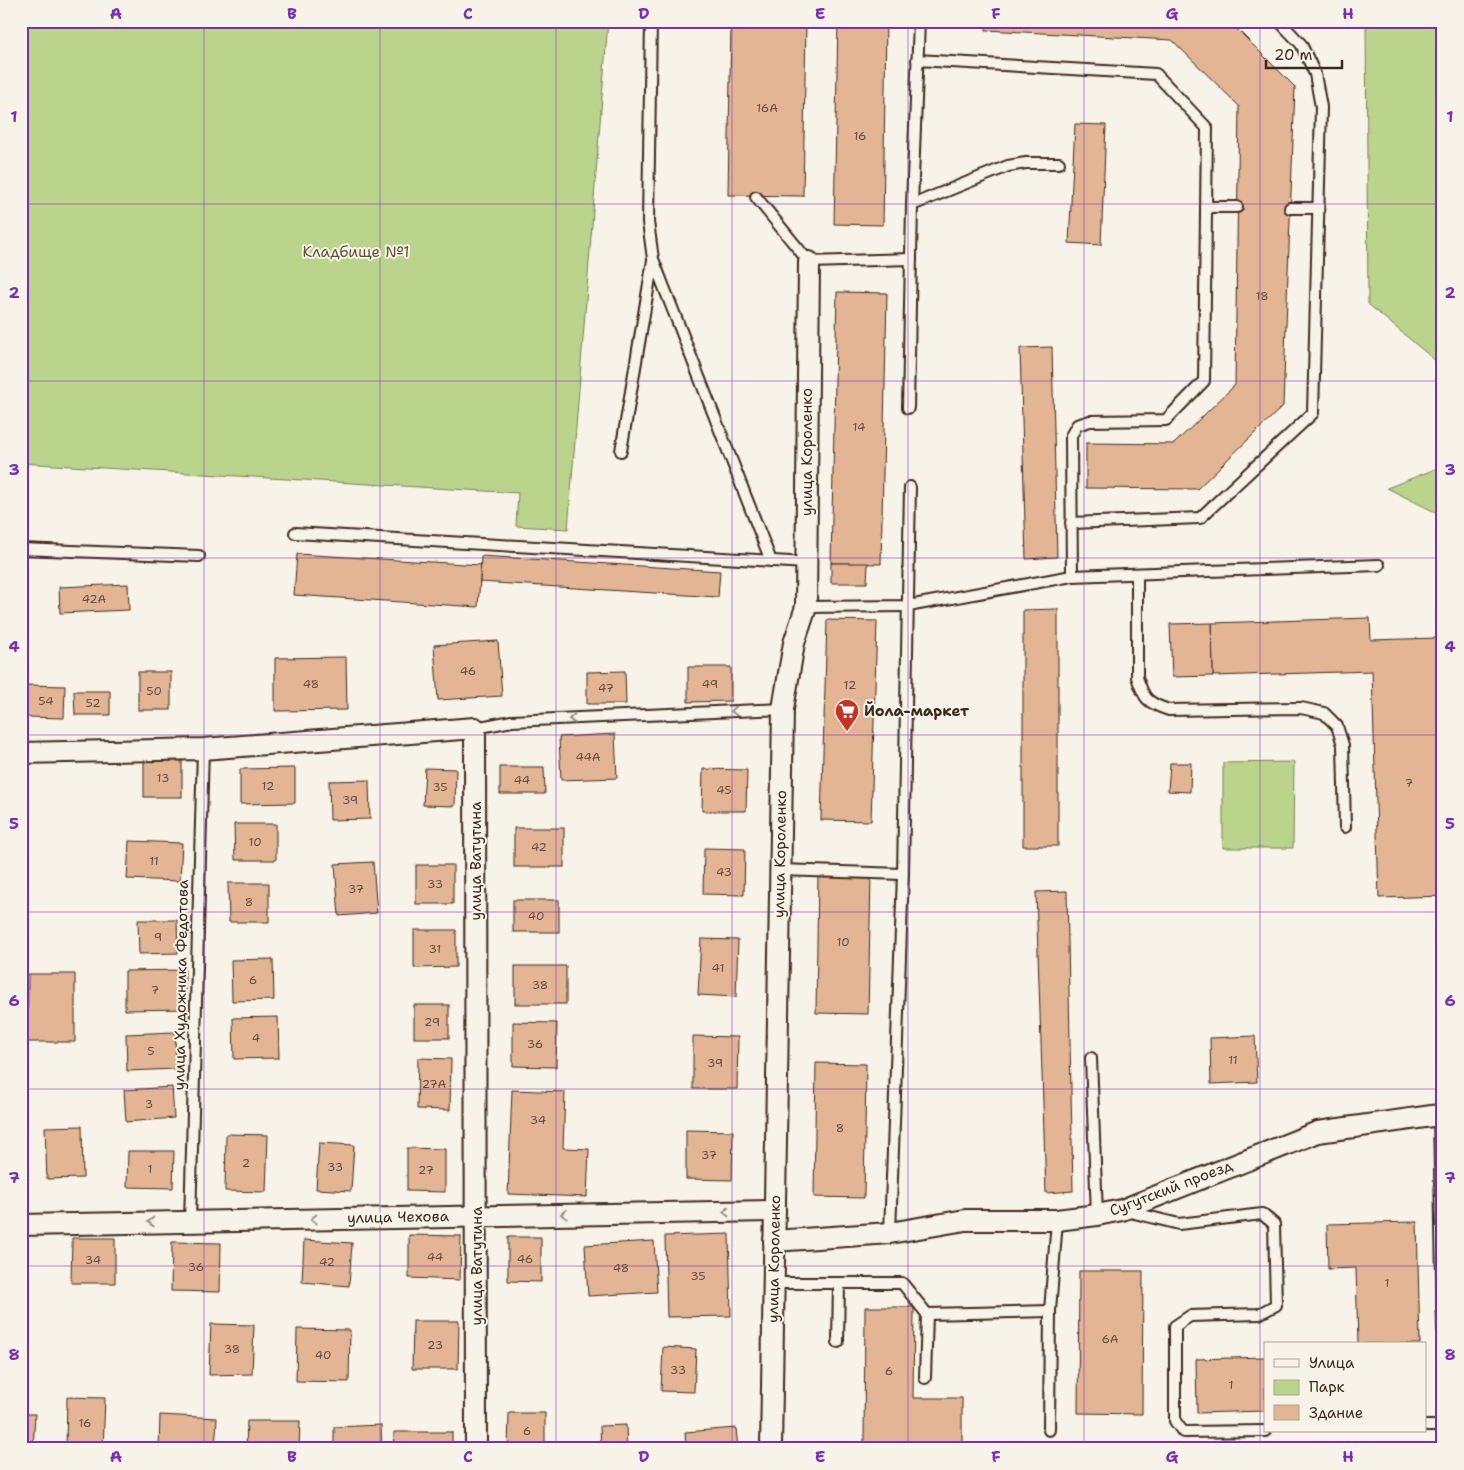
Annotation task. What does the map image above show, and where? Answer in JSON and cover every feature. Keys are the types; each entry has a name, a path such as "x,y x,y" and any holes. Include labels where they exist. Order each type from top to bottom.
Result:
{"street":[{"name":"улица Короленко","path":"771,1449 783,708 794,643 806,606 809,262"},
{"path":"21,753 203,750 475,728"},
{"name":"улица Ватутина","path":"475,728 476,1449"},
{"name":"Сугутский проезд","path":"774,1241 890,1233 965,1220 1057,1220 1097,1215 1122,1210 1318,1132 1441,1114"},
{"name":"улица Чехова","path":"21,1225 775,1211"}],"lane":[{"path":"651,21 648,222 654,259 771,561"},
{"path":"908,408 912,205 919,21"},
{"path":"1071,523 1200,518 1313,413 1321,107 1315,74 1301,44 1279,21"},
{"path":"917,60 1156,74 1207,128 1204,381 1166,420 1090,420 1077,425 1071,436 1072,576"},
{"path":"912,205 1008,166 1026,162 1059,163"},
{"path":"756,197 809,262 911,259"},
{"path":"1206,207 1237,207"},
{"path":"1290,208 1318,208"},
{"path":"621,451 654,259"},
{"path":"890,1233 902,874 910,487"},
{"path":"295,533 807,563"},
{"path":"21,548 199,556"},
{"path":"806,606 908,606 1072,576 1380,565"},
{"path":"1137,574 1137,677 1142,693 1153,705 1169,710 1301,708 1324,713 1337,726 1343,745 1345,827"},
{"path":"475,728 512,721 783,708"},
{"name":"улица Художника Федотова","path":"190,1222 203,750"},
{"path":"780,870 902,874"},
{"path":"1091,1058 1097,1215"},
{"path":"1441,1114 1443,1329"},
{"path":"1122,1210 1179,1224 1262,1214 1274,1224 1276,1305 1259,1314 1190,1316 1175,1326 1175,1421 1183,1432 1264,1431"},
{"path":"1049,1430 1050,1311 1057,1220"},
{"path":"774,1283 902,1283 926,1314 925,1378"},
{"path":"838,1283 838,1342"},
{"path":"926,1314 1050,1311"}],"green space":[{"name":"Кладбище №1","path":"21,21 608,21 568,529 516,526 518,493 21,463"},
{"path":"1366,21 1443,21 1443,367 1368,304"},
{"path":"1443,466 1443,516 1387,488"},
{"path":"1294,762 1293,848 1223,848 1223,763"}],"building":[{"path":"731,21 806,21 803,196 728,195"},
{"path":"838,21 886,21 883,225 834,224"},
{"path":"986,21 1229,21 1295,87 1283,406 1197,489 1086,488 1086,443 1174,444 1235,385 1239,106 1172,40 986,30"},
{"path":"1075,124 1106,125 1101,245 1069,243"},
{"path":"837,292 887,293 881,564 831,563"},
{"path":"1052,347 1057,557 1026,559 1020,348"},
{"path":"297,554 481,565 478,607 294,595"},
{"path":"481,556 720,571 718,597 480,582"},
{"path":"831,563 868,563 867,583 831,583"},
{"path":"128,584 129,610 60,613 59,587"},
{"path":"1058,609 1058,846 1023,846 1023,610"},
{"path":"1370,618 1371,640 1438,638 1443,896 1379,898 1372,671 1213,676 1212,623"},
{"path":"827,620 877,621 871,821 821,820"},
{"path":"1212,623 1213,676 1172,677 1170,624"},
{"path":"498,641 502,696 438,700 434,645"},
{"path":"346,657 347,710 275,711 275,658"},
{"path":"688,667 731,667 731,701 688,702"},
{"path":"625,671 626,704 587,704 587,672"},
{"path":"138,672 171,672 171,710 138,710"},
{"path":"27,685 65,686 64,718 26,717"},
{"path":"74,691 110,691 110,715 75,715"},
{"path":"615,734 617,778 561,780 559,737"},
{"path":"144,758 182,758 182,797 144,797"},
{"path":"1170,763 1191,763 1190,792 1168,791"},
{"path":"500,767 544,767 545,794 500,794"},
{"path":"295,768 295,803 240,804 240,769"},
{"path":"425,768 456,769 455,806 423,805"},
{"path":"703,769 747,770 746,811 702,811"},
{"path":"369,780 370,819 330,820 329,781"},
{"path":"234,824 276,824 276,860 235,860"},
{"path":"514,828 564,828 564,867 514,867"},
{"path":"129,841 182,843 180,881 127,879"},
{"path":"704,848 745,849 744,895 703,894"},
{"path":"373,862 377,913 339,916 335,864"},
{"path":"416,865 453,865 453,904 416,904"},
{"path":"818,875 871,876 868,1014 816,1013"},
{"path":"228,883 269,883 269,922 229,922"},
{"path":"1067,891 1073,1191 1046,1193 1036,892"},
{"path":"513,900 559,900 559,932 513,932"},
{"path":"138,920 177,920 178,953 139,954"},
{"path":"414,930 456,930 456,967 414,968"},
{"path":"701,939 738,940 736,997 698,995"},
{"path":"273,959 274,1000 232,1001 231,960"},
{"path":"515,966 566,966 566,1004 515,1004"},
{"path":"185,970 185,1009 125,1010 125,971"},
{"path":"28,974 75,974 75,1042 27,1042"},
{"path":"414,1005 449,1005 449,1038 414,1038"},
{"path":"278,1017 279,1058 234,1059 233,1018"},
{"path":"513,1022 557,1023 556,1067 513,1066"},
{"path":"175,1032 176,1069 127,1071 126,1034"},
{"path":"693,1036 738,1037 737,1089 693,1089"},
{"path":"1255,1036 1257,1082 1211,1084 1210,1038"},
{"path":"418,1058 451,1059 450,1110 417,1109"},
{"path":"816,1063 866,1064 864,1198 814,1197"},
{"path":"172,1087 174,1118 126,1122 124,1090"},
{"path":"512,1090 565,1092 563,1148 589,1149 587,1197 508,1194"},
{"path":"82,1126 83,1178 47,1179 45,1127"},
{"path":"686,1130 733,1131 732,1180 686,1179"},
{"path":"226,1134 268,1135 266,1192 225,1191"},
{"path":"319,1143 354,1145 351,1191 316,1189"},
{"path":"407,1148 445,1149 445,1192 407,1191"},
{"path":"128,1151 174,1151 173,1188 127,1187"},
{"path":"1417,1222 1420,1342 1358,1342 1356,1268 1328,1269 1327,1224"},
{"path":"729,1234 731,1316 667,1317 665,1236"},
{"path":"409,1235 461,1236 460,1280 409,1278"},
{"path":"508,1237 541,1237 541,1282 508,1281"},
{"path":"72,1238 115,1238 115,1283 71,1283"},
{"path":"304,1240 352,1243 349,1286 302,1282"},
{"path":"654,1241 657,1292 588,1296 585,1245"},
{"path":"172,1242 221,1243 220,1292 171,1291"},
{"path":"1079,1271 1143,1271 1142,1414 1078,1413"},
{"path":"865,1307 914,1307 913,1398 962,1398 962,1448 864,1448"},
{"path":"413,1321 459,1321 458,1369 412,1369"},
{"path":"211,1324 254,1325 252,1374 209,1375"},
{"path":"297,1329 350,1330 349,1382 296,1381"},
{"path":"663,1347 696,1349 694,1392 661,1391"},
{"path":"1264,1357 1264,1411 1197,1413 1196,1359"},
{"path":"67,1397 105,1398 103,1449 66,1449"},
{"path":"509,1413 545,1413 545,1449 508,1449"},
{"path":"21,1414 35,1414 33,1449 21,1449"},
{"path":"160,1415 217,1418 215,1449 159,1449"},
{"path":"247,1421 300,1421 299,1449 246,1449"},
{"path":"381,1425 382,1449 334,1449 334,1427"},
{"path":"626,1425 627,1449 601,1449 600,1426"},
{"path":"736,1428 738,1449 686,1449 685,1432"},
{"path":"394,1432 452,1432 452,1449 393,1449"}],"place":[{"name":"Йола-маркет","path":"847,732"}]}
